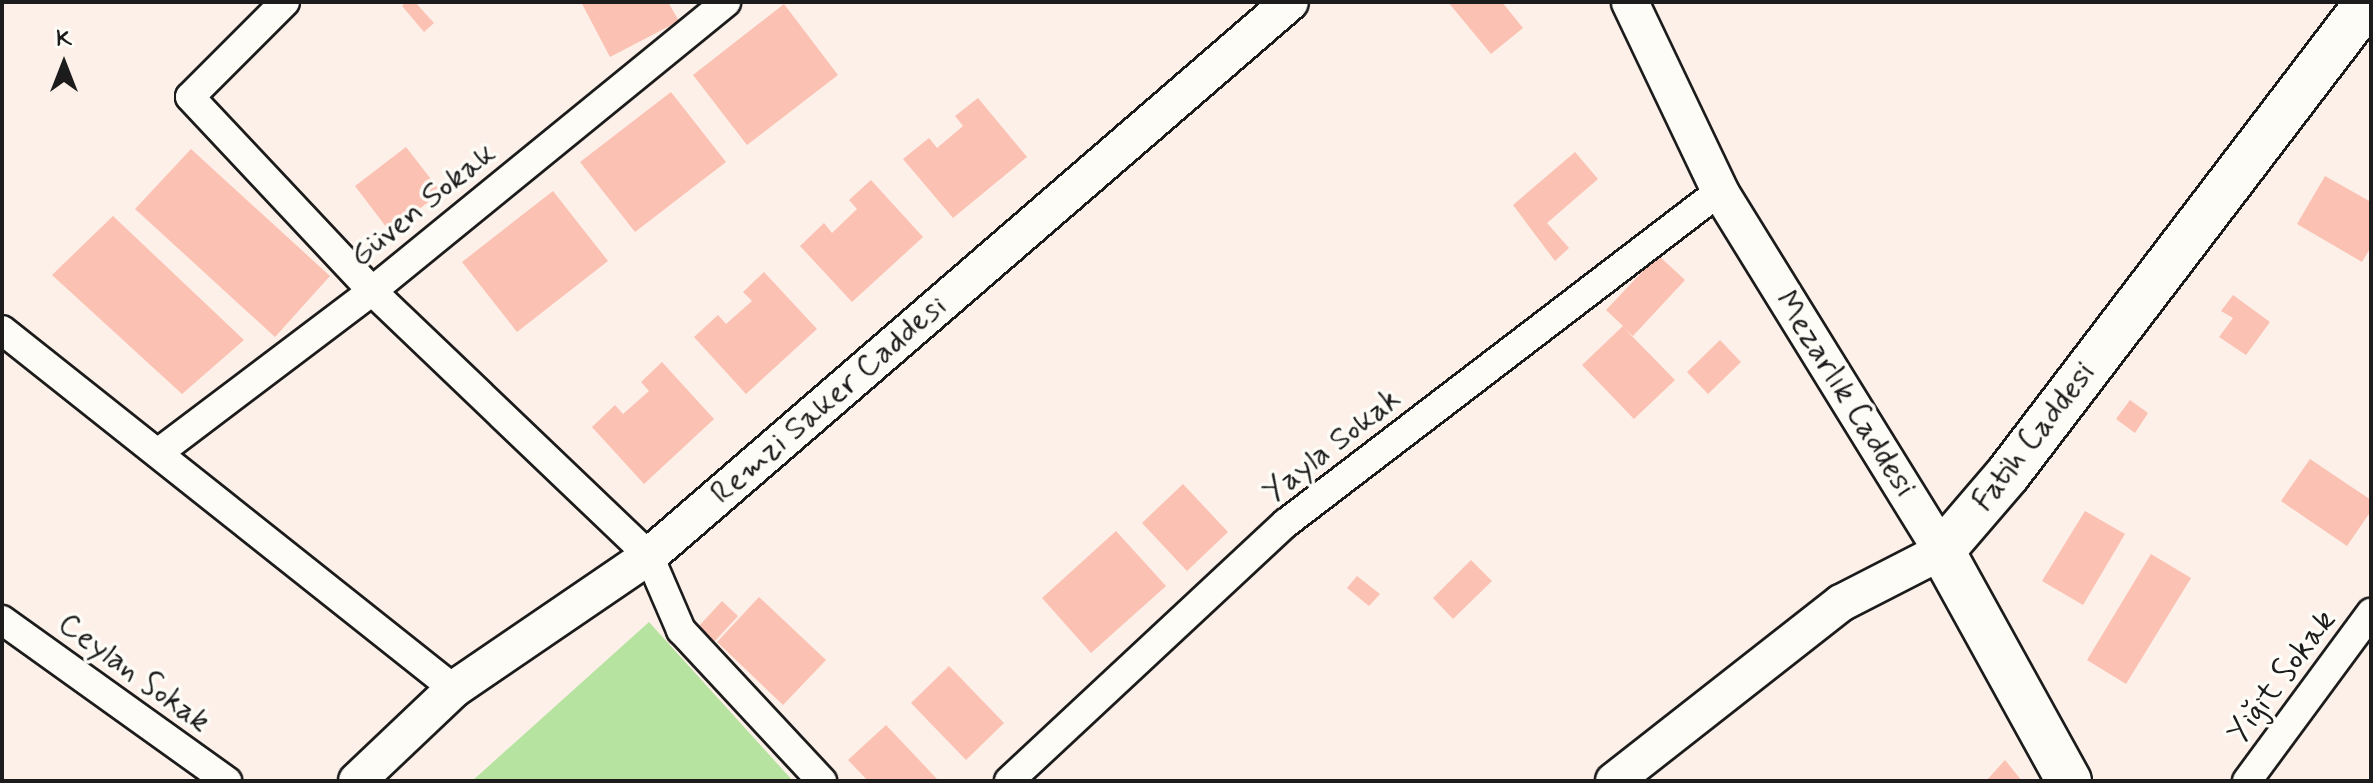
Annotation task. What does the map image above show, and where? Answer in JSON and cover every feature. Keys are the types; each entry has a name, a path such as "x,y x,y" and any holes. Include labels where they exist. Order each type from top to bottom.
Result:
{"main road":[{"name":"Fatih Caddesi","path":"1942,551 2008,474 2368,2"},
{"name":"Mezarlık Caddesi","path":"1942,551 2069,781"}],"street":[{"path":"285,2 190,97 372,291 649,556 681,630 822,781"},
{"name":"Güven Sokak","path":"158,453 372,291 726,2"},
{"name":"Remzi Saker Caddesi","path":"357,781 454,689 649,556 1290,2"},
{"name":"Mezarlık Caddesi","path":"1630,2 1720,191 1942,551"},
{"name":"Yayla Sokak","path":"1009,781 1286,523 1720,191"},
{"path":"2,330 454,689"},
{"name":"Fatih Caddesi","path":"1614,781 1841,603 1942,551"},
{"name":"Ceylan Sokak","path":"2,620 227,781"},
{"path":"2365,622 2371,657"},
{"name":"Yiğit Sokak","path":"2247,781 2365,622"}],"green space":[{"path":"649,622 793,781 472,781"}],"building":[{"path":"406,2 415,2 434,23 424,32 402,6"},
{"path":"581,2 668,2 679,21 610,57"},
{"path":"1448,2 1502,2 1523,28 1491,54"},
{"path":"784,4 838,75 747,145 693,75"},
{"path":"671,92 726,162 635,232 580,162"},
{"path":"978,98 1027,157 953,218 903,159 929,138 937,148 963,126 955,116"},
{"path":"406,147 441,192 390,232 355,186"},
{"path":"191,149 330,276 275,337 135,209"},
{"path":"1575,152 1598,179 1547,223 1569,248 1555,261 1513,205"},
{"path":"2325,176 2371,202 2371,247 2362,262 2297,224"},
{"path":"871,180 923,237 852,302 800,246 824,223 832,233 857,209 849,200"},
{"path":"553,191 608,261 517,332 462,262"},
{"path":"113,216 244,340 182,394 52,275"},
{"path":"1658,255 1685,280 1633,336 1625,329 1675,380 1634,419 1582,365 1623,326 1606,310"},
{"path":"764,272 817,329 746,394 694,337 718,315 726,324 752,301 743,292"},
{"path":"2233,295 2270,322 2246,355 2219,337 2233,318 2221,311"},
{"path":"1720,340 1741,362 1708,394 1687,372"},
{"path":"662,362 714,419 644,484 592,427 615,405 623,414 649,391 641,382"},
{"path":"2130,400 2148,413 2135,433 2116,419"},
{"path":"2310,459 2371,500 2371,511 2347,546 2281,501"},
{"path":"1183,484 1228,532 1187,571 1142,523"},
{"path":"2085,511 2125,534 2083,605 2042,581"},
{"path":"1116,531 1166,586 1091,653 1042,598"},
{"path":"2151,554 2191,578 2126,684 2087,660"},
{"path":"1471,560 1492,581 1453,619 1433,598"},
{"path":"1357,576 1380,594 1369,606 1347,588"},
{"path":"759,597 826,660 783,705 717,642"},
{"path":"722,601 738,616 704,653 688,638"},
{"path":"949,666 1004,723 966,760 911,703"},
{"path":"886,725 937,779 935,781 868,781 848,760"},
{"path":"2005,760 2022,781 1986,781"}]}
